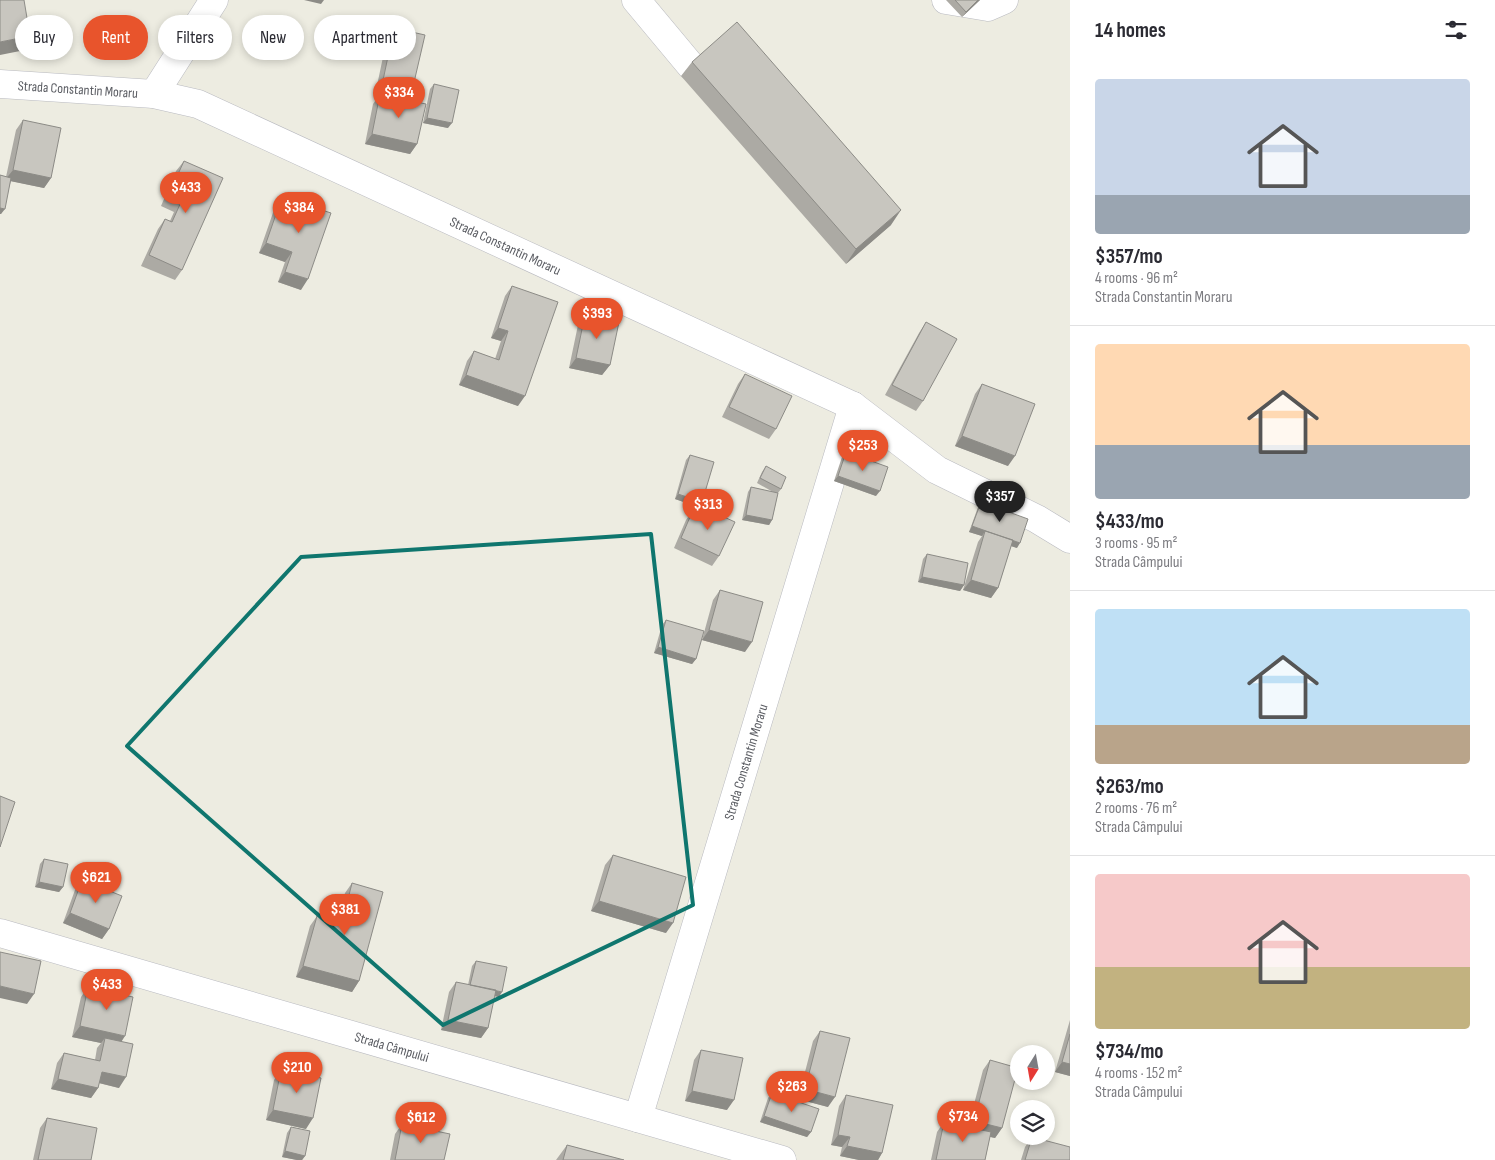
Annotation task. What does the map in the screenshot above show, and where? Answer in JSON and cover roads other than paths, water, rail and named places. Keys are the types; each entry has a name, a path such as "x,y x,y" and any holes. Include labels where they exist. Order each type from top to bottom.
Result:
{"street":[{"name":"Strada Constantin Moraru","path":"154,94 214,0"},
{"path":"636,0 691,66"},
{"path":"946,0 988,7 1004,0"},
{"name":"Strada Constantin Moraru","path":"0,84 154,94 198,104 853,406 937,470 1037,519 1070,539"},
{"name":"Strada Constantin Moraru","path":"638,1118 853,406"},
{"name":"Strada Câmpului","path":"0,933 782,1160"}]}
